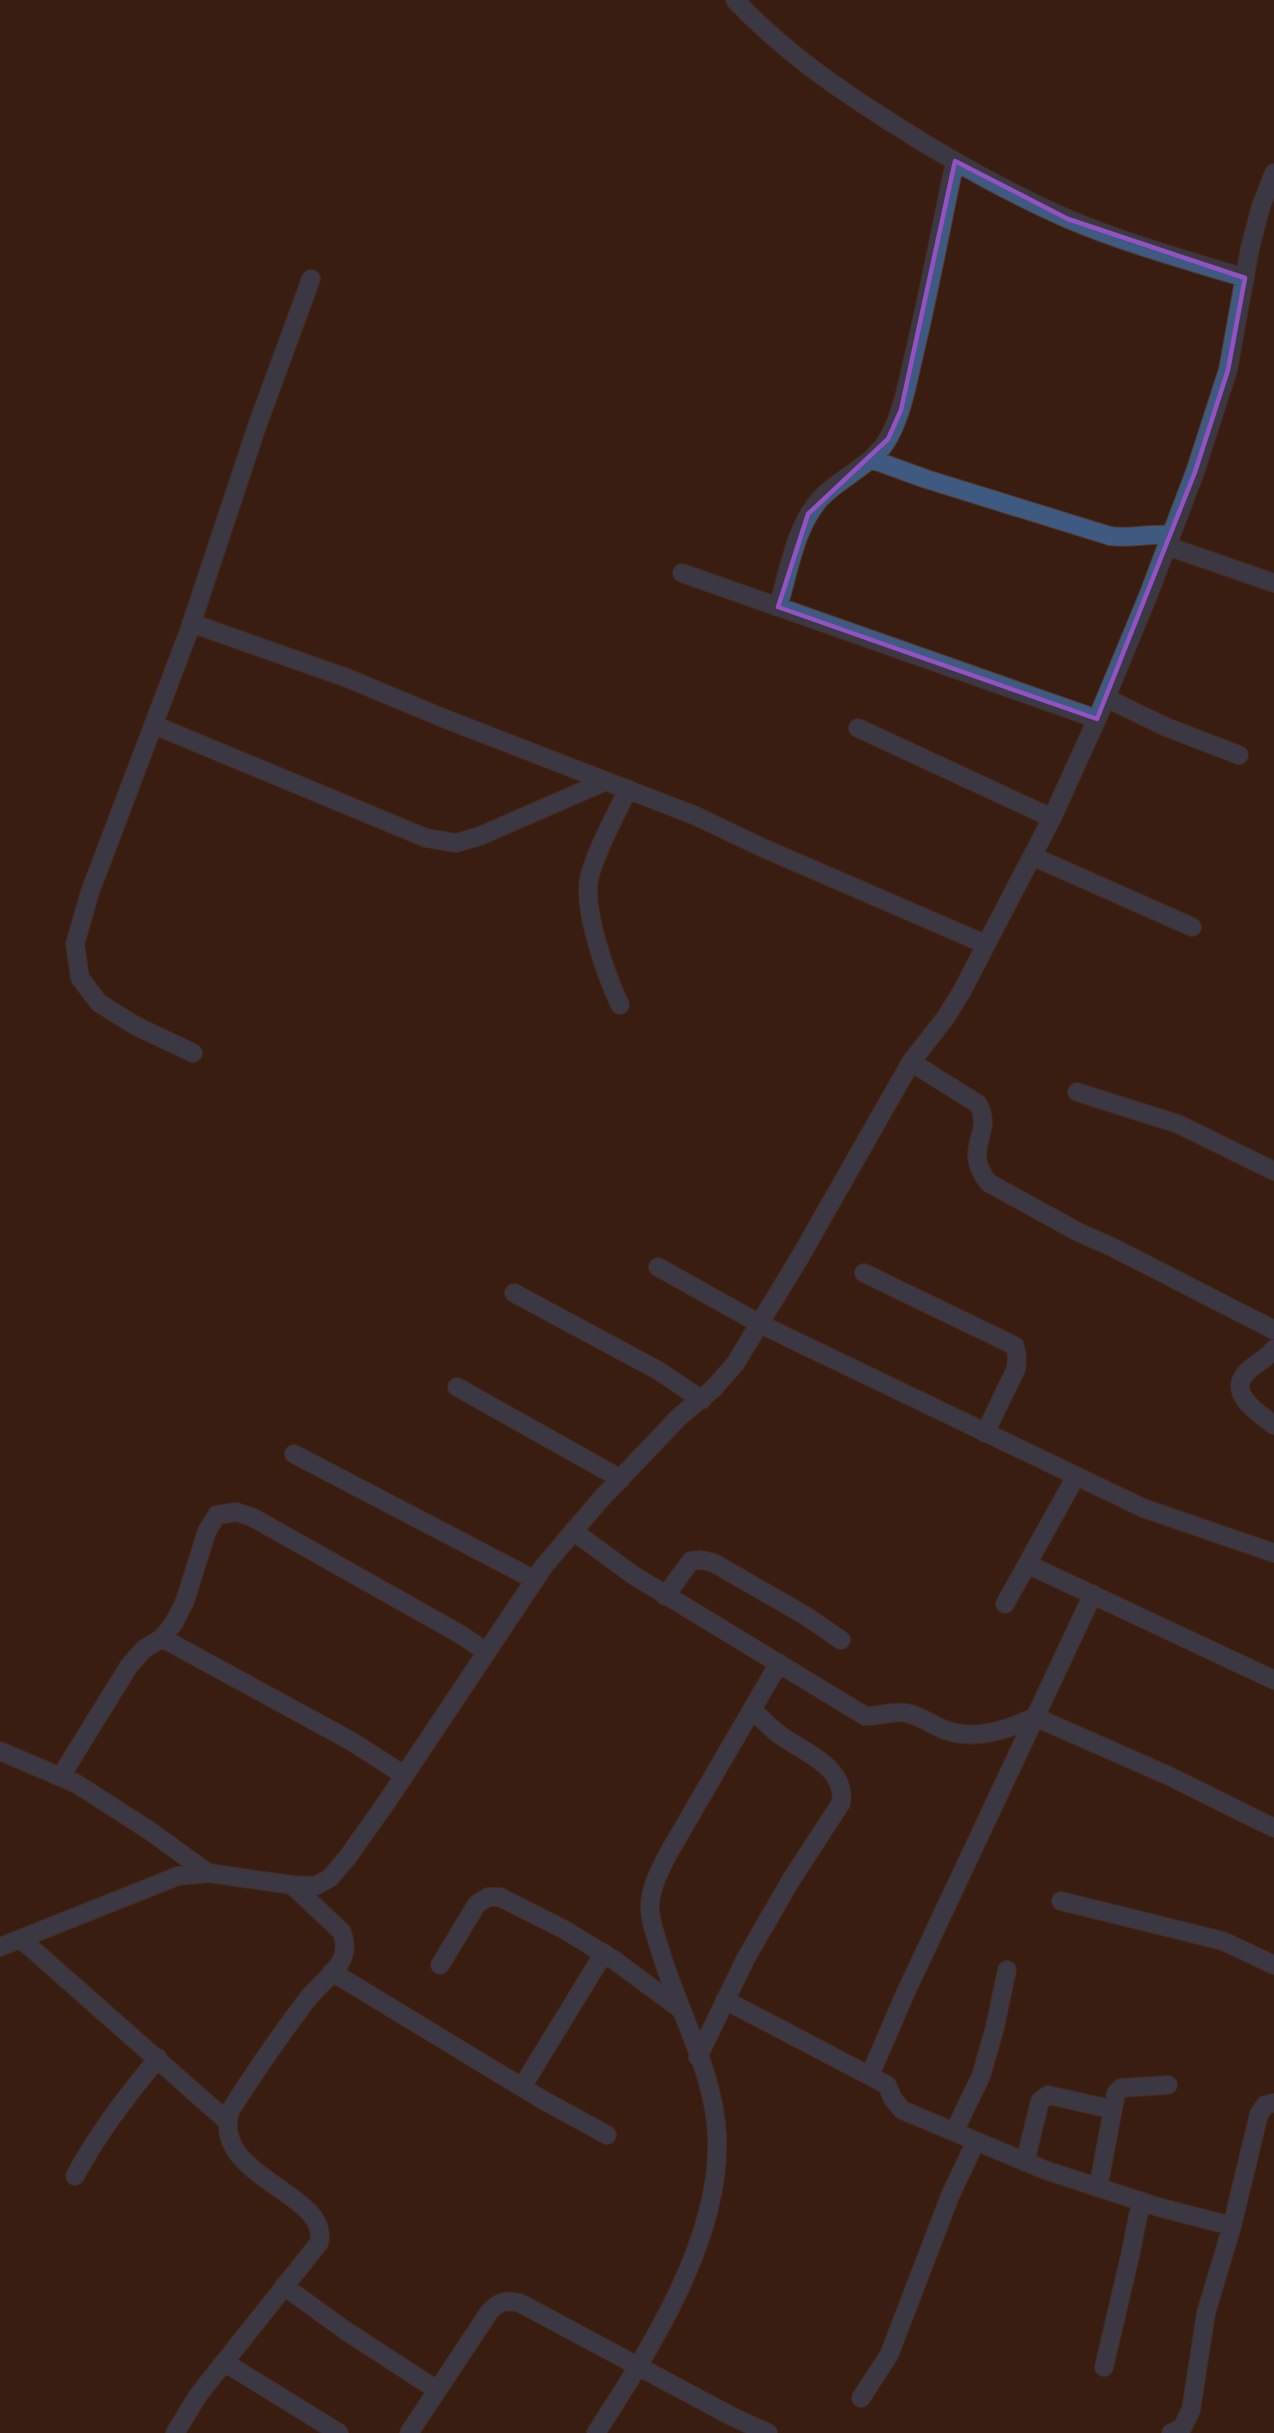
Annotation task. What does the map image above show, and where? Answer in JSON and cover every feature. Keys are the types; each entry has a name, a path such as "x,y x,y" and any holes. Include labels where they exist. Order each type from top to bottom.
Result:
{"street":[{"path":"735,0 773,38 817,74 955,161 1068,219 1149,248 1245,278"},
{"path":"778,608 800,533 808,514 823,496 871,459 888,439 901,410 955,161"},
{"path":"7,1942 178,1876 208,1873 315,1886 330,1878 347,1858 404,1776 534,1580 573,1531 621,1479 679,1417 702,1400 735,1364 911,1062 962,992 1052,818 1097,719 1195,472 1228,370 1250,248 1261,206 1274,173"},
{"path":"193,1053 136,1026 99,1003 80,978 75,944 90,892 191,623 257,426 311,279"},
{"path":"871,459 926,479 1110,536 1128,537 1154,533 1274,583"},
{"path":"682,573 1097,719"},
{"path":"191,623 348,678 442,718 696,816 763,848 985,944"},
{"path":"1106,698 1166,727 1239,755"},
{"path":"154,725 426,838 456,843 480,836 606,780"},
{"path":"858,728 1052,818"},
{"path":"620,1005 608,980 588,890 590,874 628,789"},
{"path":"1032,856 1192,927"},
{"path":"911,1062 978,1104 982,1112 983,1124 976,1157 979,1171 989,1183 1078,1232 1123,1252 1274,1330"},
{"path":"1077,1092 1178,1124 1274,1171"},
{"path":"658,1267 760,1324 1143,1508 1274,1553"},
{"path":"864,1273 1015,1346 1016,1369 985,1433"},
{"path":"514,1293 659,1371 702,1400"},
{"path":"1274,1349 1244,1374 1241,1383 1243,1396 1250,1407 1274,1425"},
{"path":"457,1387 621,1479"},
{"path":"294,1454 534,1580"},
{"path":"1005,1604 1076,1476"},
{"path":"61,1776 129,1666 144,1649 162,1638 174,1623 185,1601 207,1531 218,1515 236,1512 252,1517 458,1633 487,1652"},
{"path":"573,1531 665,1596 865,1716 909,1713 945,1730 981,1735 1012,1727 1035,1716 1169,1776 1274,1828"},
{"path":"665,1596 691,1561 702,1560 714,1563 806,1616 842,1640"},
{"path":"1027,1564 1274,1680"},
{"path":"870,2075 905,1994 1093,1594"},
{"path":"162,1638 341,1736 404,1776"},
{"path":"596,2433 638,2367 683,2279 707,2218 716,2176 717,2134 710,2092 679,2008 655,1931 650,1906 654,1883 668,1854 778,1663"},
{"path":"698,2057 725,2000 774,1908 840,1803 842,1793 830,1769 815,1756 780,1735 752,1709"},
{"path":"0,1751 77,1784 150,1831 208,1873"},
{"path":"175,2433 199,2394 319,2243 322,2234 319,2223 305,2209 244,2162 233,2147 227,2121 230,2111 278,2037 339,1964 344,1953 345,1941 342,1932 292,1885"},
{"path":"440,1965 477,1904 488,1897 500,1897 604,1953 679,2008"},
{"path":"1061,1901 1223,1941 1274,1965"},
{"path":"7,1942 158,2058 227,2121"},
{"path":"522,2087 604,1953"},
{"path":"954,2132 981,2076 1007,1970"},
{"path":"332,1972 522,2087 607,2135"},
{"path":"725,2000 887,2085 892,2099 902,2110 1025,2162 1098,2188 1232,2226"},
{"path":"75,2176 90,2146 105,2124 158,2058"},
{"path":"1098,2188 1113,2099 1121,2088 1167,2085"},
{"path":"1025,2162 1040,2101 1048,2095 1111,2109"},
{"path":"1171,2433 1182,2428 1191,2410 1206,2313 1232,2226 1259,2114 1265,2105 1274,2103"},
{"path":"861,2398 889,2355 950,2196 976,2141"},
{"path":"1104,2367 1141,2201"},
{"path":"284,2286 346,2331 437,2390"},
{"path":"409,2433 490,2311 496,2304 507,2300 520,2303 638,2367 768,2433"},
{"path":"224,2362 339,2433"}],"highlighted area":[{"path":"955,161 1068,219 1245,278 1228,370 1195,472 1097,719 778,607 808,514 888,439 901,410"}]}
